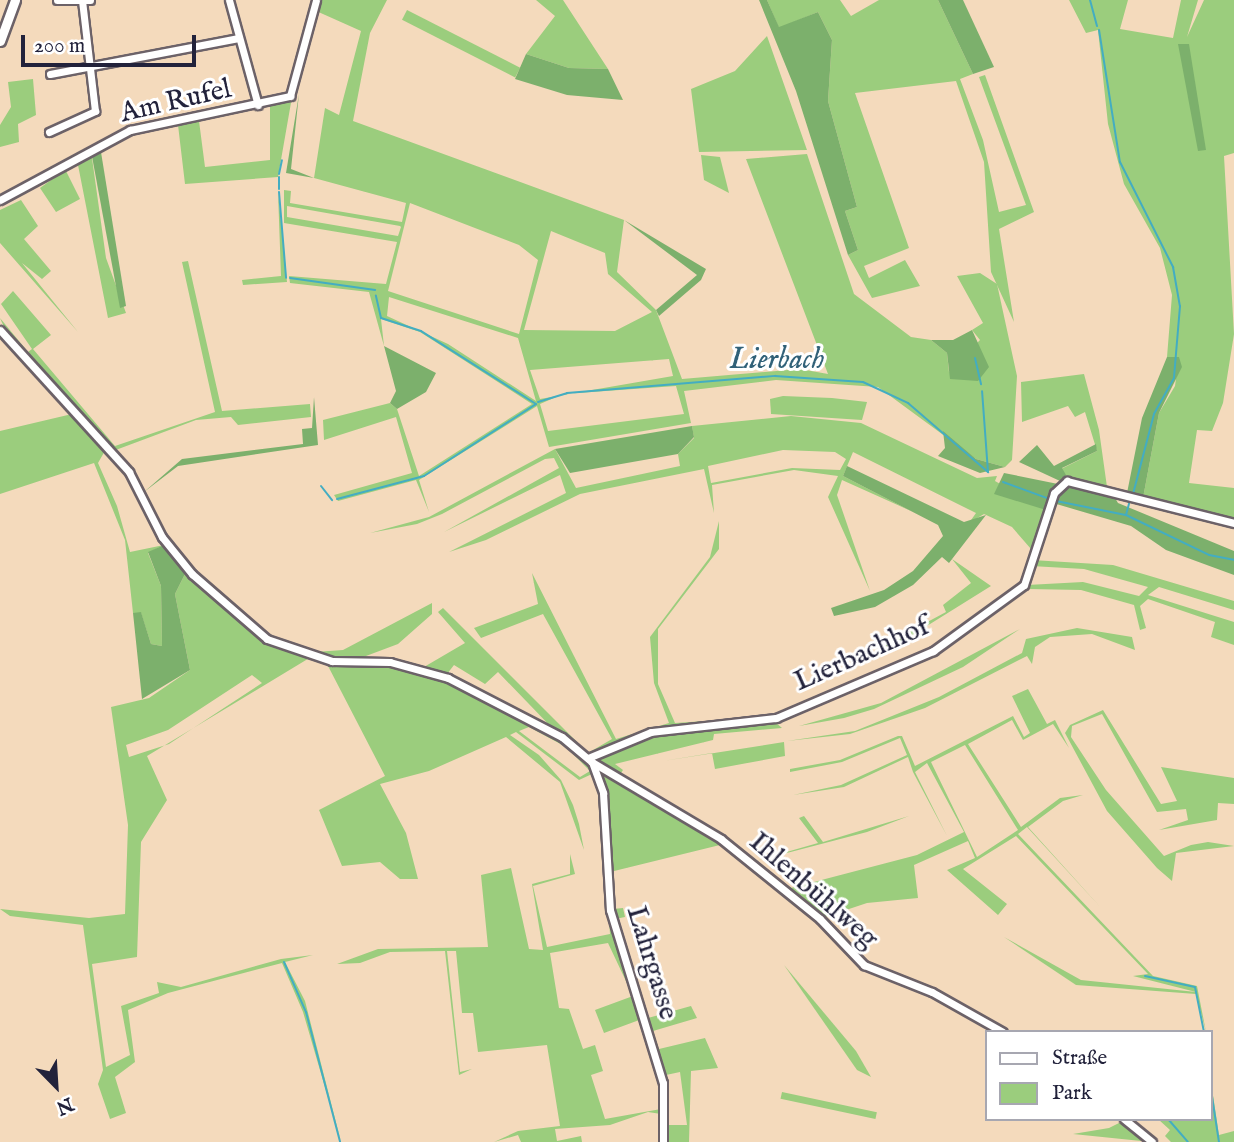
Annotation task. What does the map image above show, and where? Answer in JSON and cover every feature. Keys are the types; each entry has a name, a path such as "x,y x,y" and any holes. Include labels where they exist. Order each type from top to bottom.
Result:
{"street":[{"path":"0,41 15,0"},
{"path":"49,132 94,111 86,1 57,0"},
{"path":"229,0 258,105"},
{"name":"Am Rufel","path":"0,200 99,143 130,130 258,105 292,93 316,0"},
{"path":"50,74 239,37"},
{"path":"0,330 129,472 162,537 192,574 267,639 332,660 390,662 448,678 562,737 590,760"},
{"name":"Lierbachhof","path":"590,760 651,732 776,718 933,651 1027,581 1054,493 1067,481 1234,523"},
{"name":"Ihlenbühlweg","path":"590,760 721,839 820,919 864,965 932,992 999,1030"},
{"name":"Lahrgasse","path":"590,760 596,772 610,910 657,1056 663,1142"},
{"path":"596,772 603,766"},
{"path":"1126,1121 1152,1142"}],"green space":[{"path":"318,0 387,0 370,33 353,121 624,220 617,272 656,310 682,379 800,369 828,374 746,159 807,154 854,294 911,337 931,340 947,353 949,372 980,340 972,330 983,323 957,276 980,273 997,284 1017,376 1012,460 1005,467 976,459 878,387 776,380 684,391 691,423 549,447 537,406 419,480 429,512 416,480 338,501 334,495 412,473 396,417 324,440 323,420 390,403 397,409 419,476 532,404 420,332 381,319 384,346 369,292 290,283 289,276 386,284 397,242 284,223 284,190 291,191 290,203 402,222 406,203 314,178 325,108 339,115 361,31 314,10","holes":["410,203 519,245 538,260 519,334 388,291","287,206 401,227 398,236 287,217","551,231 605,253 608,274 652,312 615,331 524,330","389,297 518,338 536,401 448,344 387,316","669,359 673,376 573,393 676,386 684,414 548,431 540,404 559,396 540,399 530,370"]},
{"path":"536,0 563,0 608,69 569,68 526,54 555,16"},
{"path":"759,0 767,0 779,27 818,12 832,40 828,101 857,207 845,211 858,250 848,255 796,91"},
{"path":"767,0 840,0 851,16 879,0 938,0 973,74 960,79 983,140 999,212 1026,205 979,77 985,75 1034,212 999,229 1014,322 991,272 984,162 956,81 855,93 909,248 864,266 869,278 905,260 920,286 872,298 848,255 858,250 845,211 857,207 828,101 832,40 818,12 779,28"},
{"path":"938,0 963,0 994,67 973,74"},
{"path":"1069,0 1128,0 1120,29 1173,38 1181,0 1198,0 1187,37 1204,0 1234,0 1234,153 1224,156 1234,334 1223,403 1212,431 1197,430 1189,483 1234,488 1234,519 1143,498 1159,413 1175,386 1179,357 1167,357 1172,295 1160,248 1124,184 1108,124 1098,30 1086,33"},
{"path":"407,10 520,68 515,77 402,20"},
{"path":"767,36 807,150 699,152 691,89 735,71"},
{"path":"1178,44 1189,44 1206,150 1198,151"},
{"path":"526,54 569,68 608,69 623,100 567,95 515,79"},
{"path":"33,79 36,115 18,124 19,142 0,147 0,125 11,107 8,82"},
{"path":"299,94 291,169 314,178 286,173"},
{"path":"292,97 278,177 185,184 178,125 199,121 205,167 270,160 270,105"},
{"path":"100,146 126,306 120,308 91,151"},
{"path":"91,151 106,258 126,313 108,318 78,165 66,171 80,199 56,212 40,188"},
{"path":"701,155 720,157 729,193 704,180"},
{"path":"278,192 287,282 243,285 242,280 281,276"},
{"path":"21,200 38,226 24,239 51,271 42,279 22,263 78,332 0,243 0,210"},
{"path":"624,220 706,269 701,280 659,316 656,310 697,275"},
{"path":"188,261 222,411 310,404 311,417 238,425 231,417 196,420 113,451 7,334 0,318 28,352 32,349 1,304 13,291 51,335 33,349 115,446 215,412 182,262"},
{"path":"972,330 989,367 978,381 950,379 947,353 931,340 953,340"},
{"path":"384,346 436,373 426,392 397,409 390,403 396,391"},
{"path":"1167,357 1179,357 1182,367 1159,413 1143,498 1127,493 1142,418"},
{"path":"1084,374 1099,430 1107,487 1065,478 1061,469 1097,451 1085,412 1075,417 1068,406 1022,422 1021,382"},
{"path":"783,396 867,402 862,420 771,414 770,399"},
{"path":"314,397 318,445 178,466 144,492 182,459 303,444 302,429 312,428"},
{"path":"72,414 106,449 98,463 117,506 130,552 164,545 148,553 161,586 162,646 151,644 141,613 133,613 125,540 94,463 0,494 0,431"},
{"path":"791,416 861,423 977,478 997,476 995,481 1046,510 1031,549 1012,527 984,514 969,523 976,513 853,452 843,476 911,511 842,480 837,495 870,591 828,497 838,476 794,470 712,485 714,513 704,469 580,494 486,540 449,552 566,493 560,475 444,532 559,468 554,458 545,459 442,514 417,524 370,533 429,517 555,449 576,488 680,466 678,454 694,438 692,426","holes":["783,450 835,452 846,459 840,470 792,468 711,483 708,466"]},
{"path":"692,426 694,437 678,454 570,473 555,449"},
{"path":"943,431 976,459 1005,467 980,473 938,456 945,448"},
{"path":"1096,444 1097,451 1062,468 1066,475 1060,481 1019,462 1037,445 1054,466"},
{"path":"847,466 964,522 986,515 949,563 942,557 913,585 875,607 834,616 831,608 884,590 913,571 943,536 938,525 843,476"},
{"path":"1004,473 1058,484 1046,510 994,494"},
{"path":"1064,484 1112,493 1118,503 1234,551 1234,575 1166,550 1131,526 1053,503"},
{"path":"719,521 719,549 658,629 658,684 675,723 769,717 782,728 714,734 713,740 615,764 623,770 619,776 724,844 610,872 613,909 623,908 625,917 615,919 648,1018 691,1006 697,1018 653,1031 659,1049 705,1038 718,1068 691,1071 689,1142 660,1142 661,1114 648,1112 610,1125 555,1129 557,1141 581,1136 582,1142 521,1142 518,1135 494,1142 518,1131 560,1126 547,1045 478,1052 473,1013 462,1013 456,951 447,951 460,1072 472,1069 459,1075 445,951 390,952 360,963 337,964 378,949 488,947 481,875 511,868 529,949 543,950 532,884 570,874 570,854 575,874 533,886 547,947 610,934 600,790 592,774 579,780 516,732 510,735 539,755 561,780 573,805 584,850 560,782 506,737 429,771 380,784 406,833 418,879 400,879 380,862 342,866 319,810 385,776 327,664 311,657 194,728 262,683 252,675 168,730 126,745 129,757 164,745 147,756 167,800 141,842 137,957 92,964 106,1067 130,1055 121,1006 159,993 157,982 181,987 281,959 313,955 285,962 305,1001 341,1142 303,1012 282,963 168,993 128,1010 135,1062 115,1077 126,1113 110,1119 98,1084 103,1070 83,925 10,916 0,909 89,918 125,914 128,825 111,707 149,698 190,670 175,594 186,572 267,641 315,652 343,650 432,603 432,614 398,644 358,659 424,667 465,643 438,612 443,608 588,753 612,739 543,614 481,638 474,628 538,604 532,573 616,739 669,723 654,683 650,637 710,557","holes":["454,665 485,684 498,672 555,731 447,674","529,727 566,747 590,771 580,777 519,731","608,943 633,996 595,1010 604,1033 642,1019 659,1074 661,1109 605,1119 591,1075 603,1071 595,1045 583,1049 569,1009 559,1008 550,953","680,1072 687,1125 668,1125 666,1075"]},
{"path":"164,545 186,572 175,594 190,670 142,699 133,613 141,612 151,644 162,646 161,586 148,552"},
{"path":"952,559 991,586 898,644 879,648 946,612 943,605 971,583"},
{"path":"1032,560 1113,565 1234,601 1234,610 1159,587 1148,595 1234,622 1234,645 1211,637 1215,622 1148,599 1140,606 1146,628 1140,630 1134,605 1081,590 1029,589 977,622 1027,585 1083,582 1139,596 1148,587 1084,569 1031,566"},
{"path":"1077,628 1132,637 1135,650 1092,634 1050,637 1035,647 1032,664 1027,656 925,708 850,734 787,741 855,731 939,697 1022,653 1026,639"},
{"path":"1020,629 963,667 874,709 844,718 799,726 881,703"},
{"path":"1028,689 1047,724 1055,720 1069,748 1053,724 1023,740 1012,720 968,744 1021,827 1060,798 1083,795 1063,801 1028,827 1102,909 1027,827 1018,834 1153,976 1197,986 1206,1030 1196,994 1076,985 1004,937 1081,980 1196,992 1133,976 1148,974 1016,836 963,869 1007,904 998,915 947,870 975,858 968,841 914,865 918,898 867,903 822,918 787,889 917,855 964,832 927,763 915,772 947,836 913,772 908,757 844,787 793,795 841,785 907,755 900,738 842,762 790,772 790,769 840,760 898,736 902,736 915,766 1013,716 1024,737 1030,733 1012,696","holes":["965,745 1018,830 977,857 931,762"]},
{"path":"1103,710 1161,804 1177,801 1161,767 1234,778 1234,804 1218,803 1217,820 1159,830 1188,820 1186,809 1157,812 1102,714 1072,726 1071,737 1106,790 1164,856 1191,845 1208,842 1234,846 1176,853 1172,881 1157,868 1107,811 1065,733 1070,725"},
{"path":"784,742 785,756 715,769 712,753"},
{"path":"804,816 823,842 909,816 867,832 752,862 818,843 799,818"},
{"path":"784,965 856,1051 871,1077 857,1070"},
{"path":"782,1092 877,1112 875,1119 781,1099"},
{"path":"1213,1095 1219,1135 1234,1131 1234,1142 1171,1142 1165,1136 1170,1130 1160,1121 1213,1121"},
{"path":"1121,1122 1151,1142 1073,1134 1109,1128"}],"waterway":[{"path":"1090,0 1097,26"},
{"path":"1099,30 1120,162 1173,267 1180,306 1174,378 1154,414 1133,494"},
{"path":"279,174 282,160"},
{"path":"279,177 279,189"},
{"path":"279,192 286,278"},
{"path":"290,278 375,290"},
{"name":"Lierbach","path":"337,499 424,476 536,404 421,331 381,318 376,296"},
{"path":"975,358 981,384"},
{"name":"Lierbach","path":"538,402 567,393 775,376 863,382 908,403 988,472 982,391"},
{"name":"Lierbach","path":"1003,482 1047,498"},
{"name":"Lierbach","path":"321,486 332,500"},
{"path":"1126,515 1130,500"},
{"name":"Lierbach","path":"1056,501 1126,515 1209,555 1234,560"},
{"path":"284,962 306,1012 340,1142"},
{"path":"1145,976 1195,987 1204,1030"},
{"path":"1213,1103 1219,1142"},
{"path":"1170,1121 1188,1142"}]}
